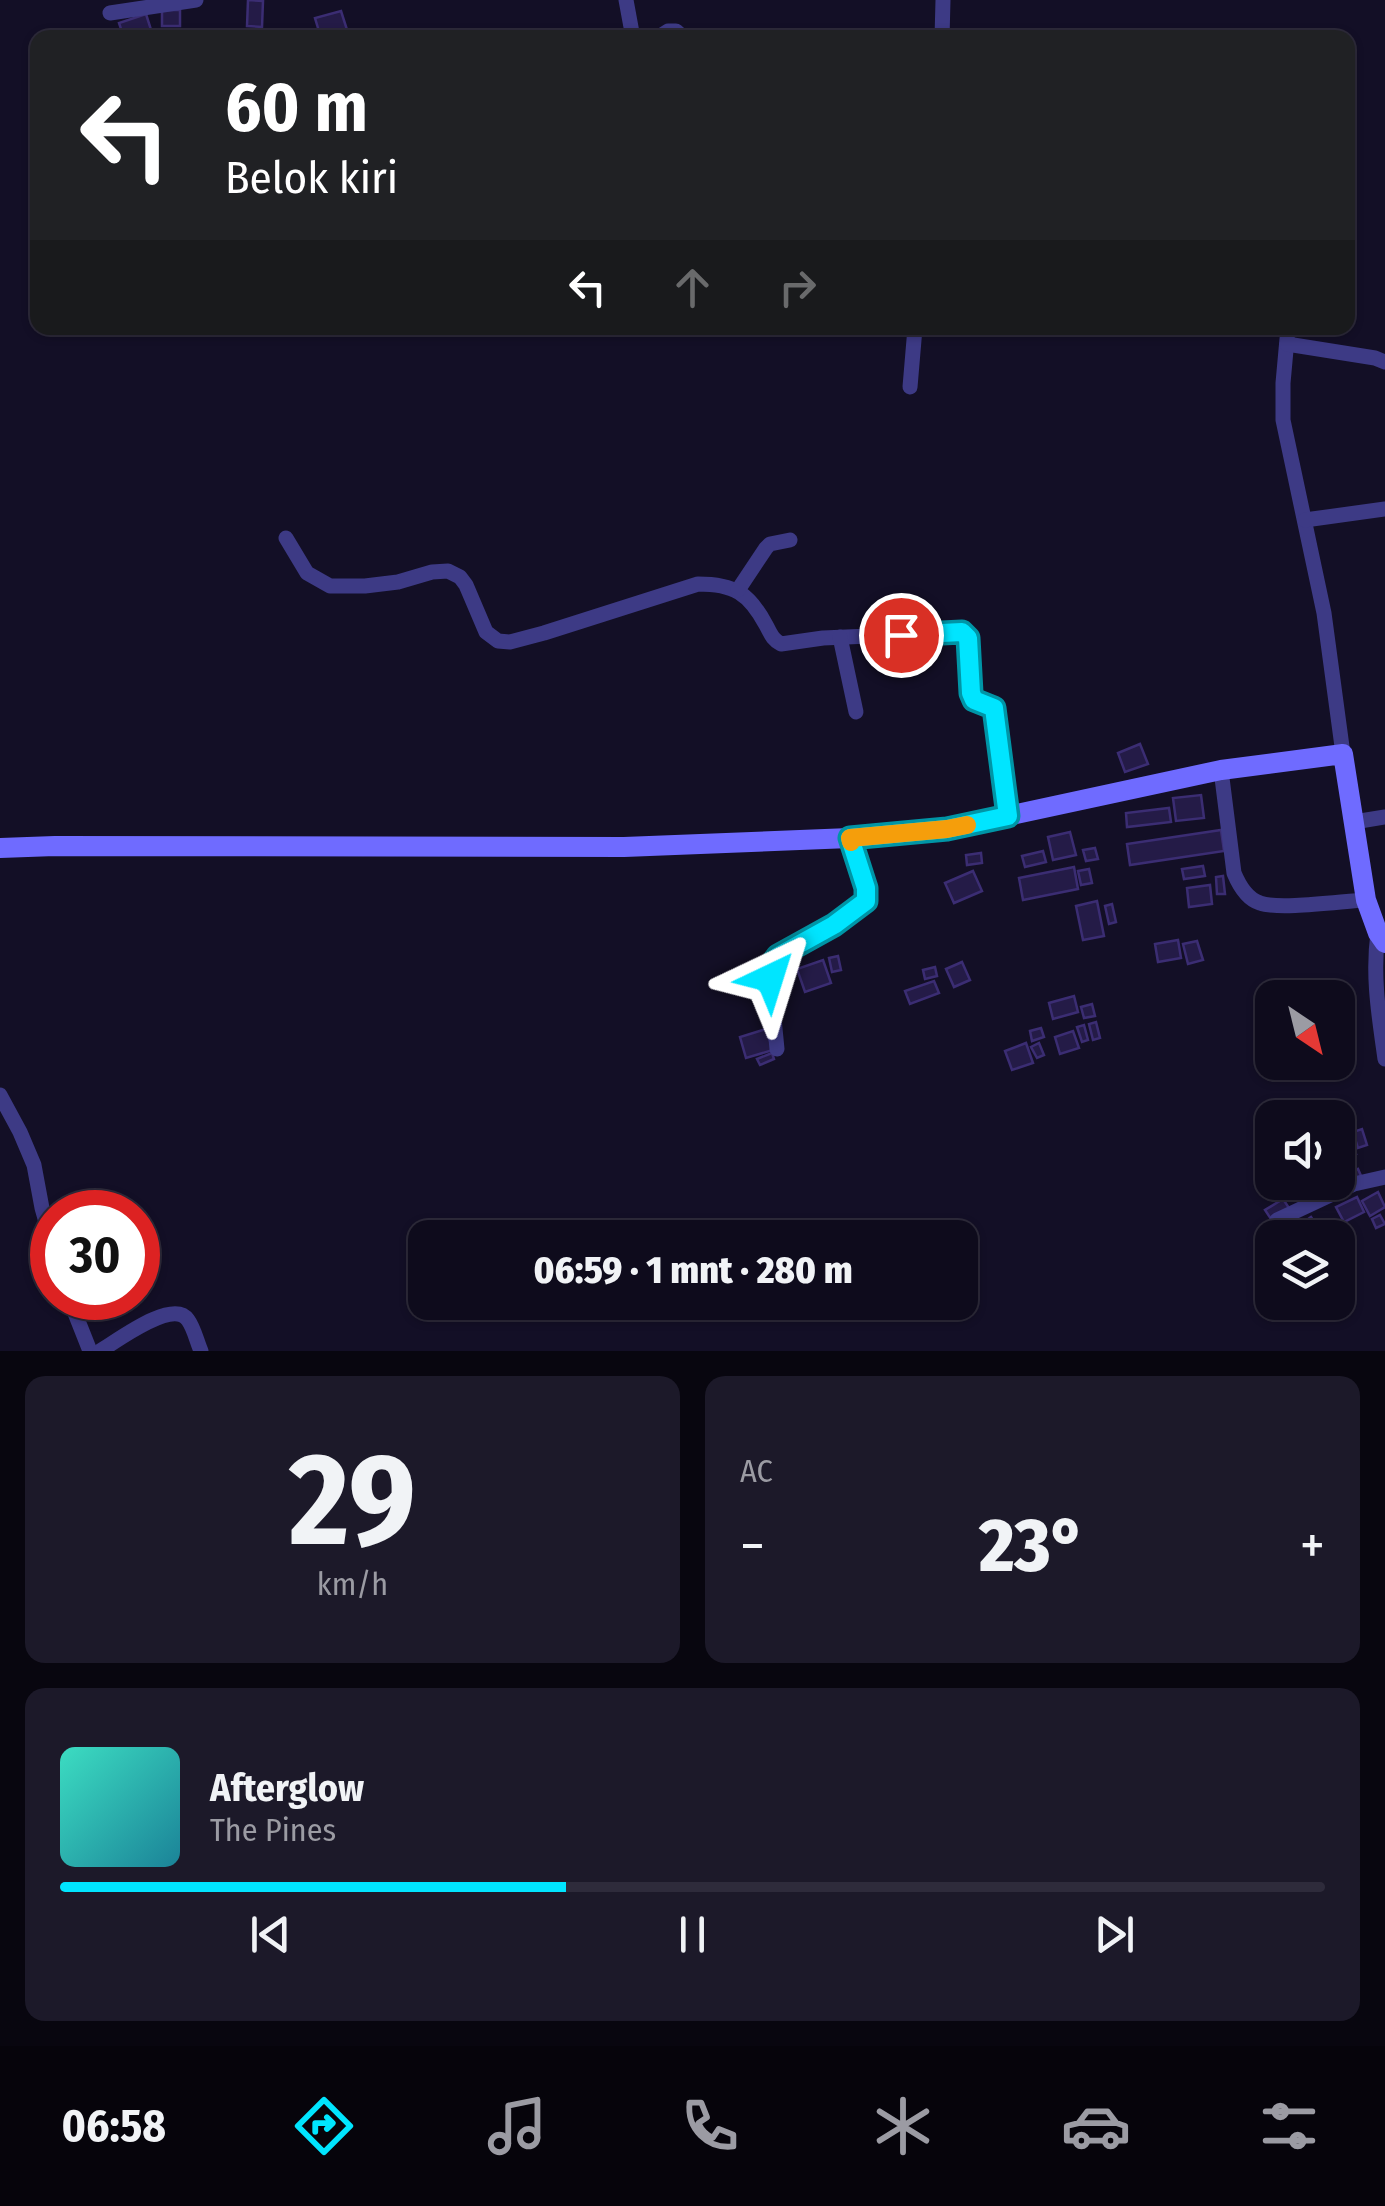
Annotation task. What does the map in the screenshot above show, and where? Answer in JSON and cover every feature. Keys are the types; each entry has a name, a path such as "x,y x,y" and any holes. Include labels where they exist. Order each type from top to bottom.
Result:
{"street":[{"path":"110,13 192,0"},
{"path":"626,0 632,30"},
{"path":"942,30 943,0"},
{"path":"910,387 914,335"},
{"path":"1385,362 1288,336 1283,420 1324,613 1366,900 1382,938 1374,961 1385,1059"},
{"path":"1305,520 1385,509"},
{"path":"286,538 307,573 330,586 398,582 448,571 466,585 486,632 498,642 544,633 698,584 721,584 738,590 756,609 776,643 962,632 968,638 971,693 974,700 994,708 1008,816"},
{"path":"738,590 766,548 790,540"},
{"path":"840,637 856,712"},
{"path":"0,848 624,848 850,838 947,829 1222,770 1343,754"},
{"path":"1222,770 1234,873 1248,896 1264,905 1366,900"},
{"path":"1354,822 1385,817"},
{"path":"777,1049 771,965 778,956 834,925 866,901 866,888 850,838"},
{"path":"0,1095 34,1165 39,1190"},
{"path":"1277,1220 1354,1184 1385,1177"},
{"path":"100,1351 142,1324 179,1313 189,1321 201,1351"},
{"path":"78,1320 90,1351"}],"building":[{"path":"248,0 263,1 262,27 247,26"},
{"path":"162,10 180,10 180,26 162,26"},
{"path":"341,11 347,30 319,30 315,18"},
{"path":"146,14 151,30 121,30 119,23"},
{"path":"1140,744 1148,764 1125,772 1118,753"},
{"path":"1201,795 1204,818 1176,821 1173,798"},
{"path":"1169,808 1171,822 1127,827 1126,813"},
{"path":"1221,830 1224,851 1130,865 1127,844"},
{"path":"1070,832 1076,855 1053,860 1048,837"},
{"path":"1095,848 1098,859 1086,861 1083,850"},
{"path":"1043,851 1046,862 1025,867 1022,856"},
{"path":"981,853 982,863 967,865 966,855"},
{"path":"1203,866 1205,876 1184,879 1182,869"},
{"path":"1074,867 1078,889 1023,900 1019,878"},
{"path":"1089,869 1092,883 1081,885 1078,871"},
{"path":"973,871 982,891 954,903 945,883"},
{"path":"1223,876 1225,894 1217,894 1216,877"},
{"path":"1210,885 1212,904 1189,907 1187,888"},
{"path":"1097,901 1104,936 1083,940 1076,906"},
{"path":"1112,904 1116,922 1109,924 1105,906"},
{"path":"1178,940 1181,958 1158,962 1155,944"},
{"path":"1197,941 1203,960 1188,964 1183,944"},
{"path":"838,956 841,970 832,972 829,958"},
{"path":"823,960 831,983 805,992 797,969"},
{"path":"962,962 970,980 954,987 946,969"},
{"path":"935,967 937,976 925,979 923,970"},
{"path":"934,981 939,993 910,1004 905,991"},
{"path":"1074,996 1078,1012 1053,1019 1049,1003"},
{"path":"1092,1004 1095,1016 1084,1018 1081,1007"},
{"path":"1096,1022 1100,1038 1093,1040 1089,1024"},
{"path":"1084,1025 1088,1040 1082,1042 1077,1027"},
{"path":"1041,1028 1044,1037 1032,1041 1030,1031"},
{"path":"766,1029 773,1050 746,1058 740,1037"},
{"path":"1073,1031 1079,1048 1060,1054 1055,1037"},
{"path":"1026,1043 1033,1063 1012,1070 1005,1051"},
{"path":"1039,1043 1044,1055 1037,1058 1031,1047"},
{"path":"772,1053 774,1059 760,1065 757,1059"},
{"path":"1362,1129 1367,1145 1358,1148 1355,1131"},
{"path":"1378,1192 1385,1207 1370,1216 1362,1201"},
{"path":"1355,1198 1364,1212 1343,1220 1336,1207"},
{"path":"1284,1200 1291,1211 1272,1220 1265,1210"},
{"path":"1380,1215 1385,1224 1376,1228 1372,1219"}],"slow traffic":[{"path":"851,842 850,838 967,825"}],"route":[{"path":"770,978 771,965 778,956 834,925 866,901 866,888 850,838 947,829 1008,816 994,708 974,700 971,693 968,638 962,632 901,635"}]}
